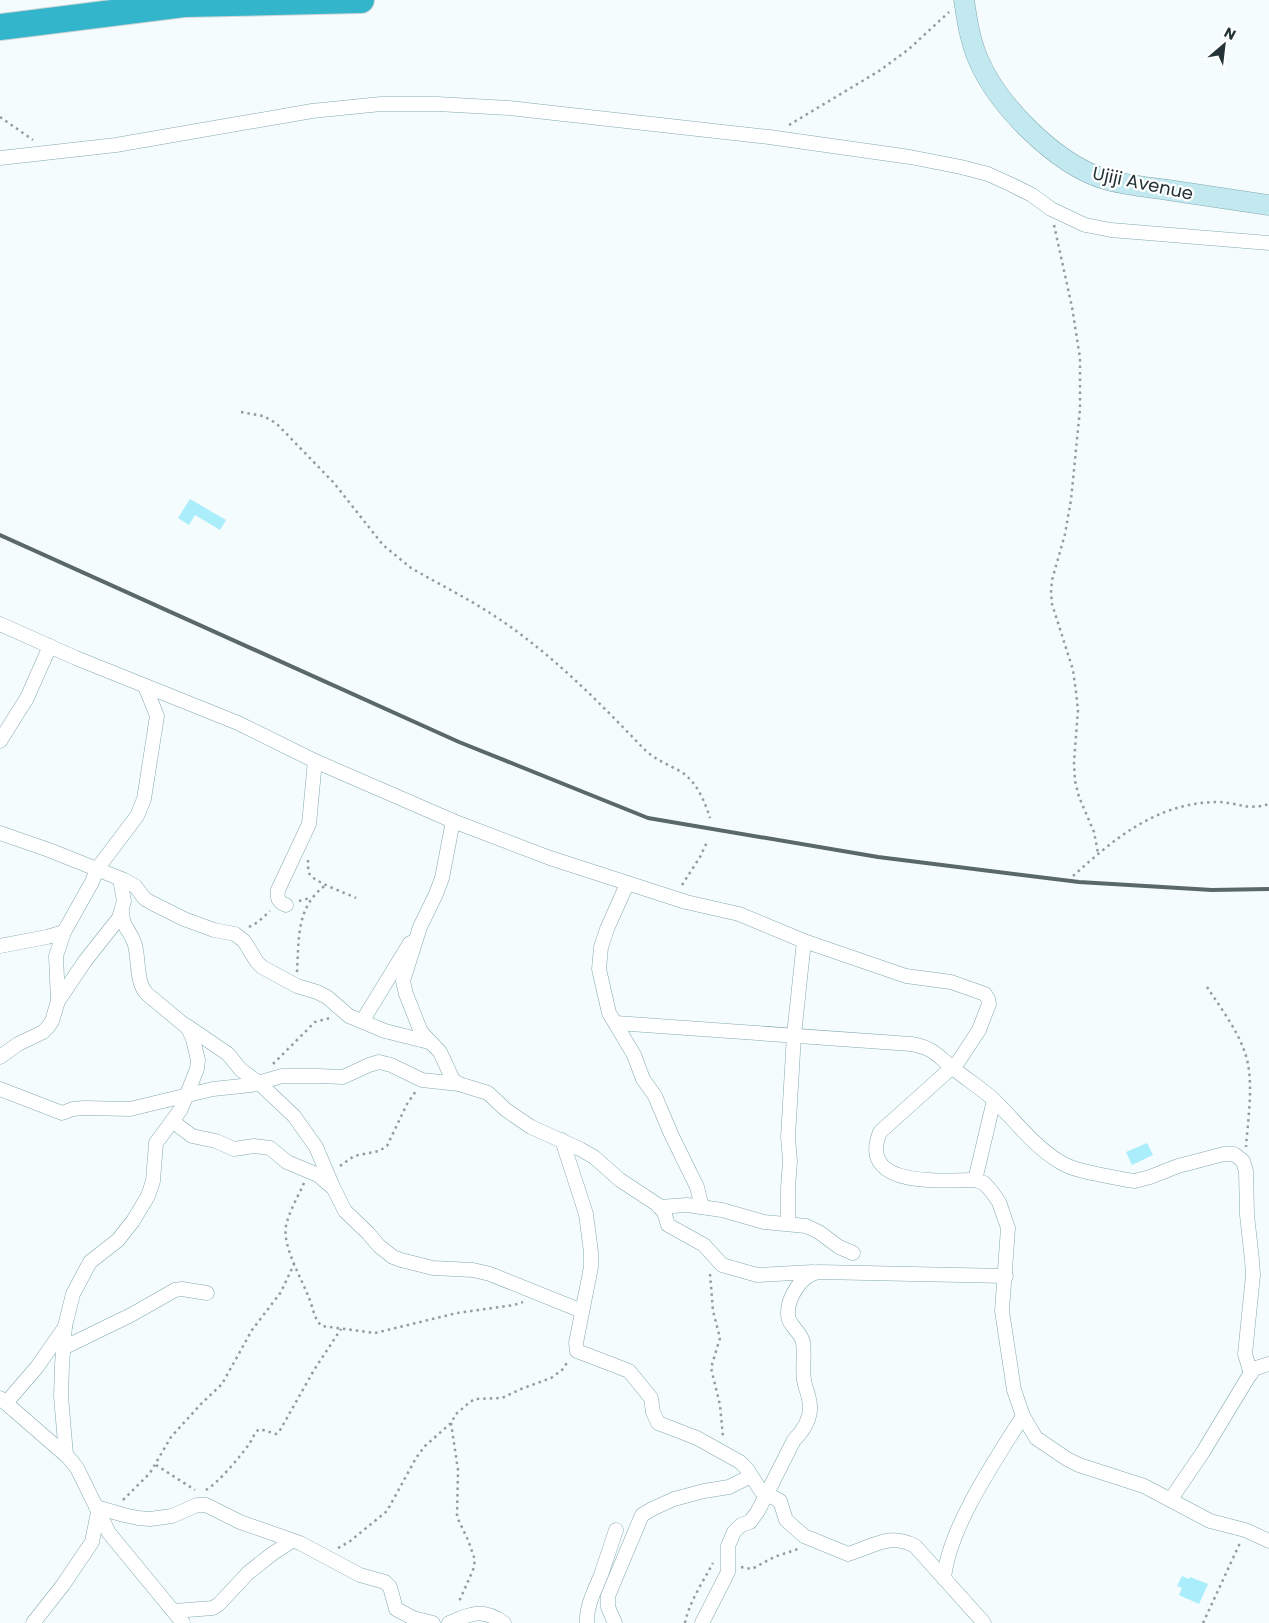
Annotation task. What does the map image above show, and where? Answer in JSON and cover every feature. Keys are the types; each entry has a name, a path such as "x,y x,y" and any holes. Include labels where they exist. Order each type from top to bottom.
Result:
{"highway":[{"path":"0,26 110,6 361,0"}],"main road":[{"name":"Ujiji Avenue","path":"959,3 978,60 993,87 1020,121 1052,151 1079,169 1105,179 1133,185 1269,205"}],"street":[{"path":"0,158 116,145 312,111 381,104 437,104 510,108 769,137 910,157 988,174 1032,195 1051,209 1085,225 1111,230 1269,243"},
{"path":"0,624 145,686 238,723 315,761 453,821 550,858 627,884 739,914 804,941 906,976 951,982 985,994 988,1004 978,1030 952,1068 880,1132 876,1141 875,1153 879,1162 886,1169 901,1176 923,1181 975,1180 984,1183 999,1202 1008,1228 1002,1311 1014,1390 1023,1416 1036,1438 1067,1459 1088,1468 1144,1486 1210,1521 1245,1530 1269,1541"},
{"path":"0,741 27,698 50,646"},
{"path":"58,1001 56,956 64,932 92,882 97,869 136,816 144,799 157,716 145,686"},
{"path":"286,905 278,899 278,890 309,824 315,761"},
{"path":"362,1020 420,927 436,894 442,878 453,821"},
{"path":"0,834 49,850 120,878 135,886 145,899 184,919 214,930 235,934 244,941 256,962 297,986 327,997 349,1016 385,1031 429,1042"},
{"path":"120,878 124,894 123,923 134,943 141,983 145,992 184,1024 228,1054 241,1070 258,1082 294,1116 316,1147 345,1211 379,1246 394,1257 433,1268 473,1270 536,1292 582,1311"},
{"path":"627,884 607,929 598,962 606,1003 609,1013 634,1055 643,1079 655,1096 697,1187 702,1207"},
{"path":"0,1057 18,1044 44,1032 52,1022 58,1001 122,912"},
{"path":"420,927 403,981 406,994 421,1032 440,1052 453,1080 459,1084"},
{"path":"0,946 47,938 64,932"},
{"path":"788,1223 790,1161 788,1137 794,1035 804,941"},
{"path":"616,1023 924,1046 934,1051 952,1068 994,1100 1049,1155 1069,1167 1136,1181 1178,1166 1224,1154 1238,1156 1243,1160 1246,1171 1247,1215 1253,1275 1245,1354 1251,1374"},
{"path":"66,1455 61,1396 65,1326 74,1294 90,1262 118,1240 148,1196 153,1181 156,1143 181,1109 197,1069 198,1060 190,1032 184,1024"},
{"path":"0,1089 62,1113 72,1109 84,1108 130,1109 212,1089 251,1085 282,1076 343,1077 379,1062 391,1064 417,1079 459,1084 488,1093 506,1110 531,1127 562,1140 594,1157 620,1180 660,1207 664,1212 668,1225 701,1244 722,1265 757,1275 813,1272 1006,1276"},
{"path":"975,1180 994,1100"},
{"path":"172,1121 192,1136 216,1141 234,1149 254,1146 270,1148 287,1162 331,1182"},
{"path":"562,1140 586,1214 589,1232 591,1267 576,1349 580,1353 629,1371 651,1398 653,1412 658,1423 697,1438 740,1462 761,1491 781,1503 785,1518 804,1536 848,1554 884,1540 904,1541 915,1546 984,1623"},
{"path":"660,1207 680,1204 702,1207 722,1210 764,1222 788,1223 811,1228 839,1247 853,1253"},
{"path":"702,1623 728,1572 728,1546 737,1528 752,1520 768,1494 794,1440 801,1432 810,1415 809,1400 804,1380 803,1341 789,1320 788,1315 796,1288 813,1272"},
{"path":"63,1348 131,1315 175,1290 182,1288 207,1294"},
{"path":"65,1326 37,1367 3,1401 66,1455 77,1468 102,1510 109,1533 184,1623"},
{"path":"1171,1499 1203,1452 1251,1374 1256,1368 1269,1364"},
{"path":"944,1579 950,1548 967,1512 995,1461 1023,1416"},
{"path":"615,1623 608,1607 608,1596 635,1529 644,1514 674,1500 704,1491 729,1487 751,1476"},
{"path":"102,1510 150,1519 172,1516 197,1505 206,1505 240,1522 312,1550 360,1575 388,1584 396,1609 413,1618 433,1623"},
{"path":"33,1623 92,1542 102,1510"},
{"path":"587,1623 587,1612 616,1530"},
{"path":"174,1611 213,1608 248,1573 292,1541"},
{"path":"452,1617 481,1613 494,1616 504,1623"}],"path":[{"path":"769,137 878,72 909,48 959,3"},
{"path":"0,116 50,153"},
{"path":"1051,209 1072,307 1080,358 1080,408 1071,500 1051,592 1052,604 1073,670 1076,692 1078,710 1075,781 1079,798 1094,832 1098,853"},
{"path":"241,412 263,416 276,424 334,482 383,545 399,559 411,568 491,614 552,660 600,702 650,754 682,773 692,782 705,803 710,818"},
{"path":"1073,876 1122,834 1159,814 1201,804 1228,803 1250,808 1269,804"},
{"path":"674,897 700,857 707,842"},
{"path":"308,853 310,874 326,885 356,898"},
{"path":"297,986 301,921 311,898 326,885"},
{"path":"1206,987 1245,1051 1249,1071 1245,1166"},
{"path":"258,1082 285,1051 315,1022 349,1016"},
{"path":"331,1182 340,1166 354,1156 379,1151 387,1146 412,1096 420,1086 432,1082"},
{"path":"309,1171 286,1227 286,1238 294,1264 319,1323 326,1327 375,1333 458,1313 521,1303 536,1292"},
{"path":"701,1244 709,1270 713,1311 720,1338 711,1368 720,1405 722,1432 727,1454"},
{"path":"102,1510 150,1473 172,1437 200,1405 222,1384 252,1330 281,1292 294,1264"},
{"path":"203,1491 218,1480 248,1446 259,1429 276,1434 279,1432 314,1370 341,1329"},
{"path":"312,1550 340,1547 384,1515 425,1446 451,1423 456,1414 476,1400 502,1398 551,1378 562,1370 576,1349"},
{"path":"451,1423 458,1470 456,1517 468,1540 475,1560 473,1570 452,1617"},
{"path":"156,1465 187,1486 198,1491"},
{"path":"1203,1623 1245,1530"},
{"path":"685,1623 707,1573 732,1538"},
{"path":"728,1563 752,1569 774,1558 816,1542"}],"building":[{"path":"190,499 226,520 220,530 195,515 189,525 178,518"},
{"path":"1147,1143 1153,1155 1132,1165 1126,1152"},
{"path":"1182,1576 1208,1584 1199,1604 1179,1595 1182,1588 1177,1586"}],"railway":[{"path":"0,535 459,742 648,818 878,857 1079,882 1212,890 1269,889"}]}
